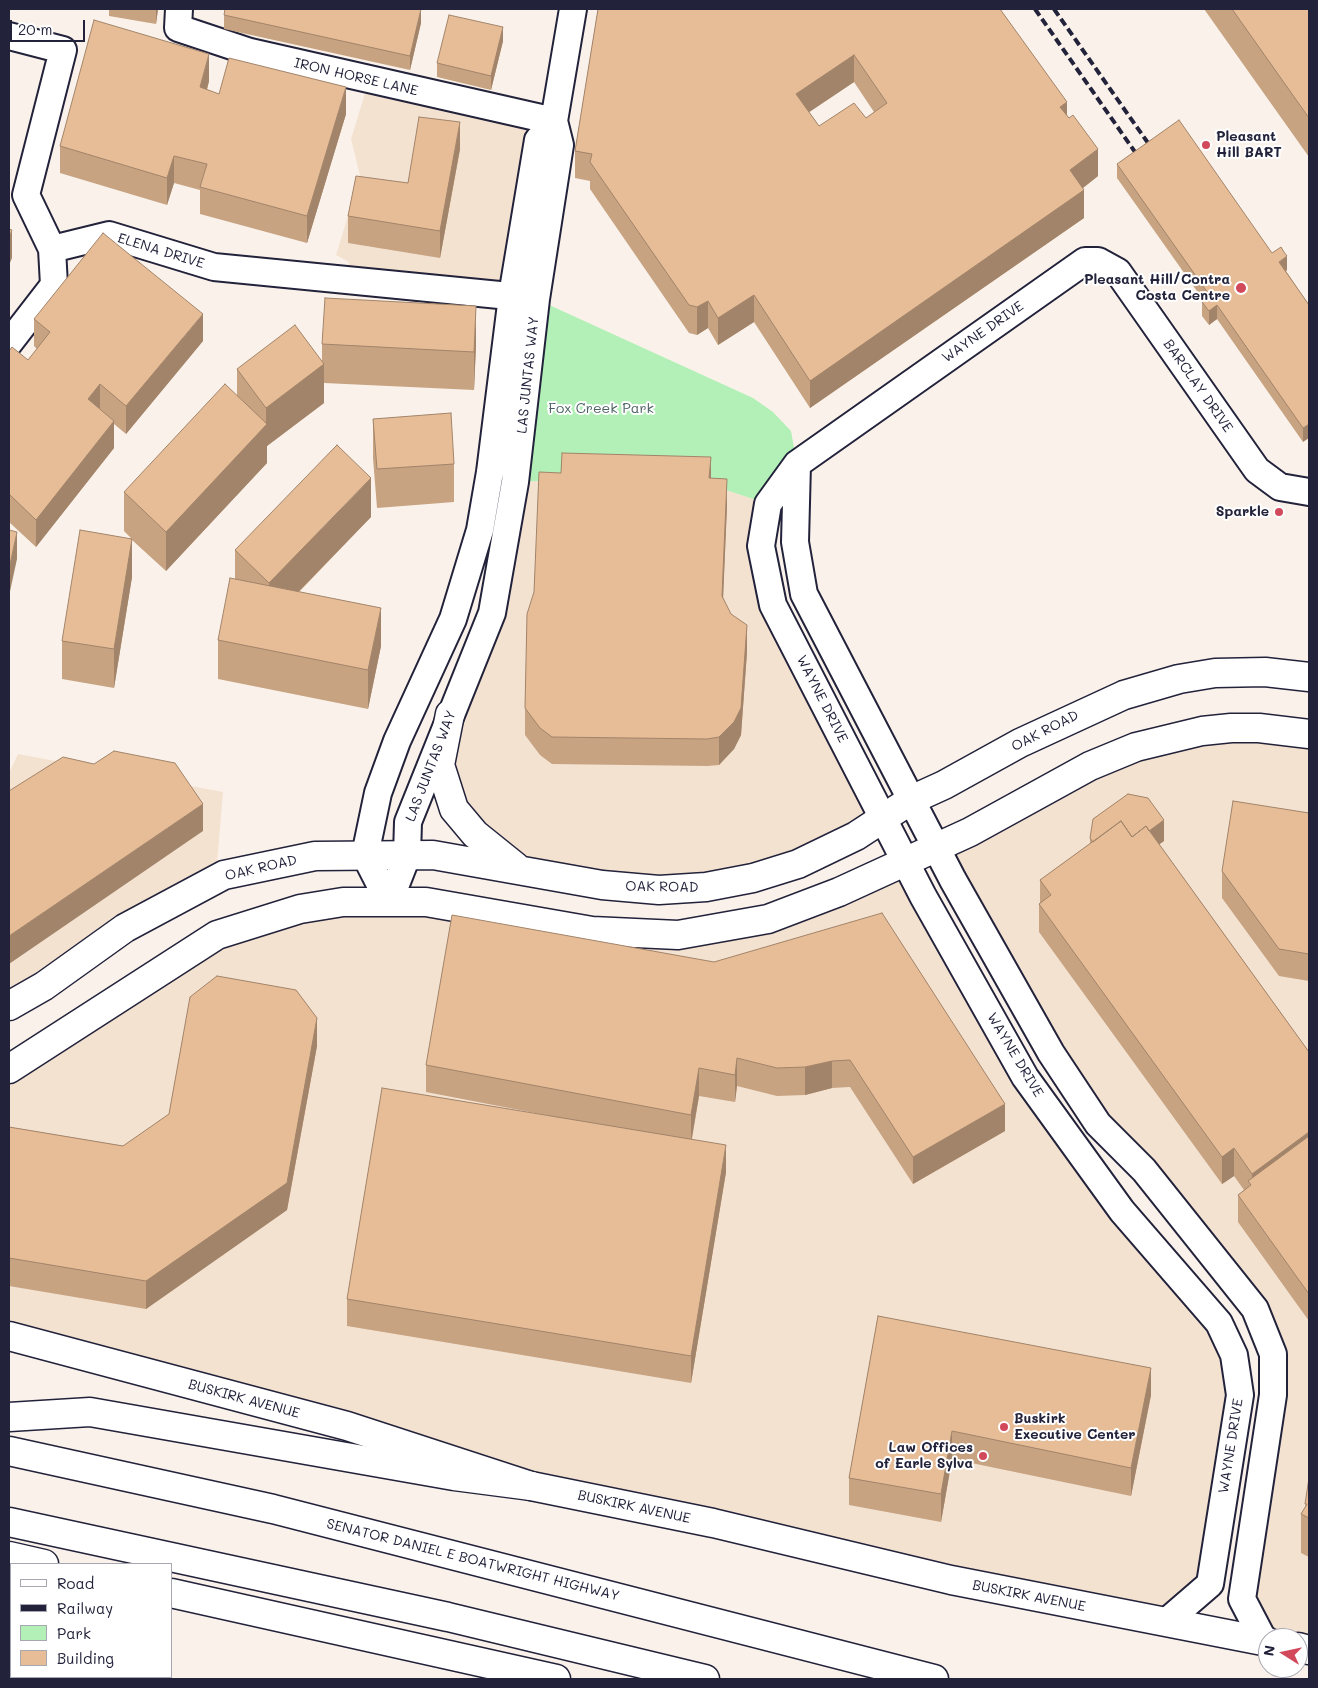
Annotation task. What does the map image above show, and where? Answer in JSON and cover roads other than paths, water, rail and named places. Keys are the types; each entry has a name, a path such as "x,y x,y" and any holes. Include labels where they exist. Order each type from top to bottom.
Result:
{"main road":[{"name":"OAK ROAD","path":"9,1006 44,986 125,928 224,875 316,856 433,855 602,885 659,890 706,887 753,878 798,864 849,840 910,800 944,785 1070,718 1132,692 1179,679 1215,673 1265,672 1309,677"},
{"path":"450,714 440,765 454,809 476,834 519,870"},
{"path":"9,1069 217,935 300,909 343,902 426,902 592,931 678,935 768,919 839,892 970,832 1090,766 1145,744 1202,731 1231,728 1259,728 1309,734"},
{"name":"BUSKIRK AVENUE","path":"9,1336 347,1426 531,1486 713,1523 951,1580 1258,1639"},
{"path":"9,1417 90,1412 454,1476 531,1486"},
{"name":"SENATOR DANIEL E BOATWRIGHT HIGHWAY","path":"9,1452 273,1509 934,1679"},
{"path":"9,1522 448,1617 705,1679"},
{"path":"9,1556 40,1563"},
{"path":"172,1593 556,1679"}],"street":[{"name":"IRON HORSE LANE","path":"179,9 178,28 250,52 554,121"},
{"path":"554,121 573,9"},
{"path":"9,36 63,50 26,195 52,248 54,285 9,343"},
{"name":"LAS JUNTAS WAY","path":"389,902 407,856 408,822 492,613 516,482 524,298 538,140 554,121"},
{"name":"ELENA DRIVE","path":"52,248 109,235 214,267 524,298"},
{"name":"WAYNE DRIVE","path":"1098,261 1085,261 1070,270 797,464 768,504 761,546 773,605 905,861 1025,1077 1122,1211 1219,1323 1234,1355 1240,1395 1210,1584 1166,1622"},
{"name":"BARCLAY DRIVE","path":"1098,261 1118,272 1257,470 1280,487 1309,492"},
{"name":"LAS JUNTAS WAY","path":"365,855 378,793 398,741 454,618 480,530 524,298"},
{"path":"797,464 795,542 804,594 935,847 1051,1053 1098,1124 1144,1170 1255,1309 1273,1354 1273,1395 1242,1599 1259,1628"},
{"path":"365,855 389,902"}],"railway":[{"path":"1035,9 1142,162"},
{"path":"1054,9 1155,153"}],"place":[{"name":"Pleasant Hill BART","path":"1206,145"},
{"name":"Pleasant Hill/Contra Costa Centre","path":"1241,288"},
{"name":"Sparkle","path":"1279,512"},
{"name":"Buskirk Executive Center","path":"1004,1427"},
{"name":"Law Offices of Earle Sylva","path":"983,1456"}],"park label":[{"name":"Fox Creek Park","path":"601,409"}]}
